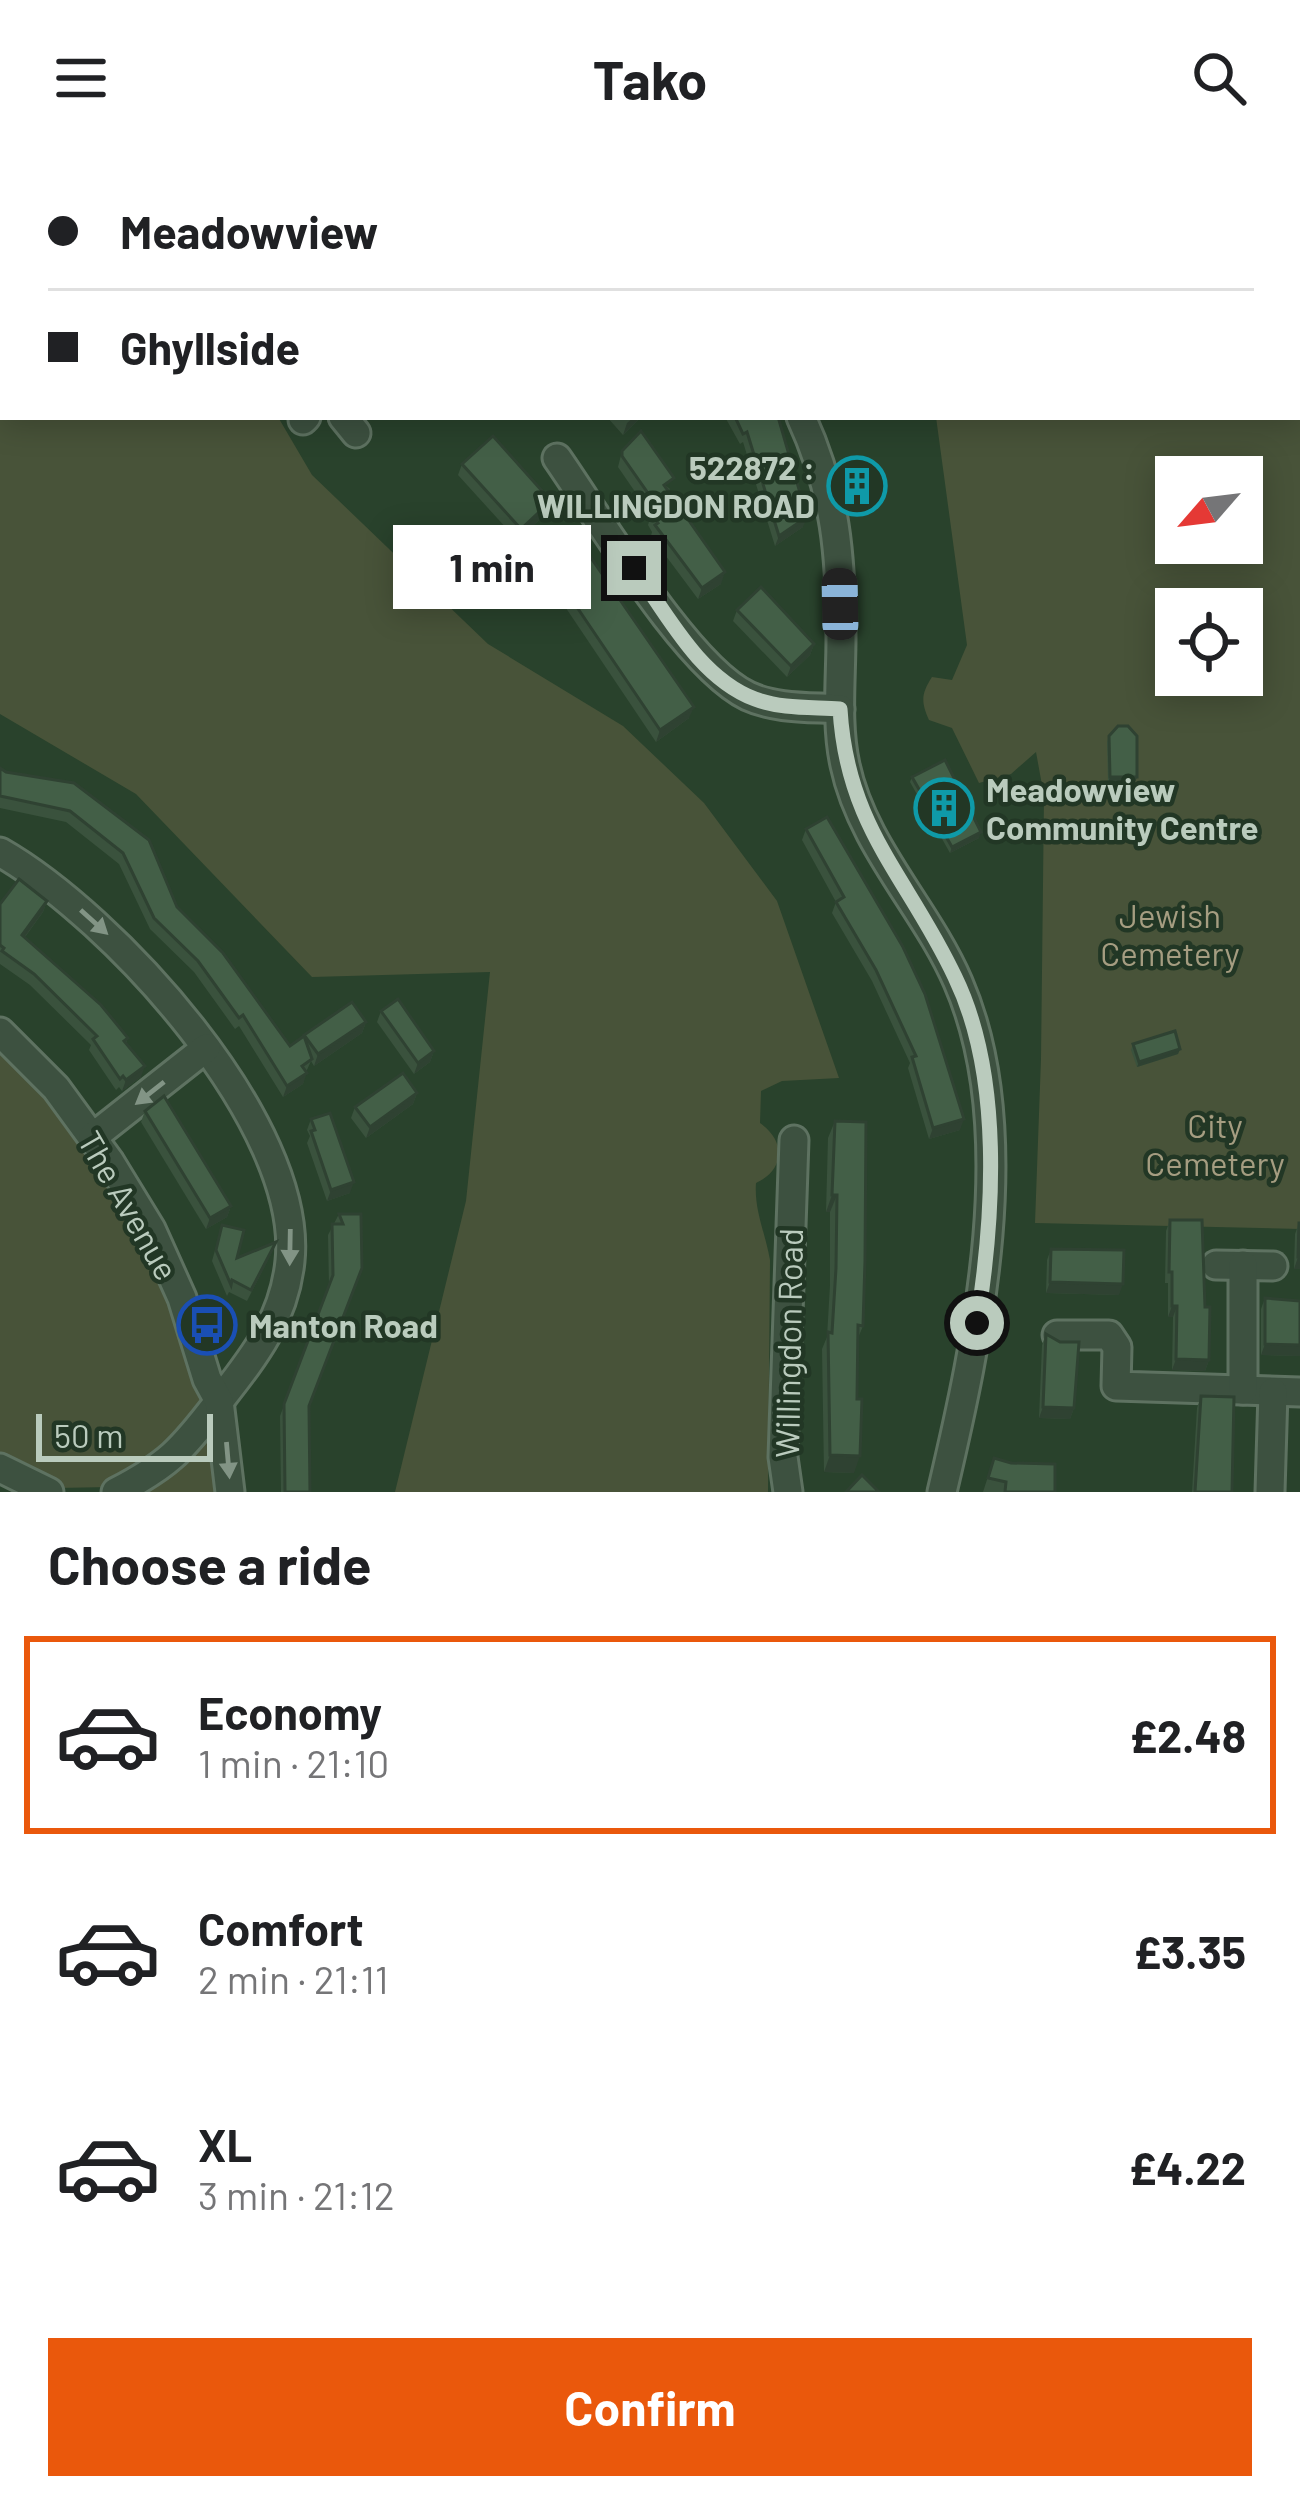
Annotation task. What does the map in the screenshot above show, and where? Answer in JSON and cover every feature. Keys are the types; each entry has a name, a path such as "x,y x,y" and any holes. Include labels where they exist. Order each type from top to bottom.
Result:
{"street":[{"path":"802,420 823,469 838,538 845,765 894,874 953,972 973,1023 985,1076 989,1153 984,1280 941,1492"},
{"path":"557,458 678,629 717,676 758,700 840,709"},
{"path":"0,852 60,892 165,994 206,1048 272,1158 287,1202 288,1277 274,1325 241,1377 170,1460 116,1492"},
{"name":"The Avenue","path":"0,1032 56,1088 93,1137 165,1257 219,1401 230,1492"},
{"path":"93,1137 206,1048"},
{"name":"Willingdon Road","path":"788,1492 783,1457 794,1141"},
{"name":"Willingdon Road","path":"762,1192 791,1193"},
{"path":"1243,1390 1229,1265 1273,1266"},
{"path":"1057,1335 1109,1335 1117,1347 1116,1395 1287,1392 1270,1492"},
{"path":"0,1468 49,1492"}],"green space":[{"path":"0,420 280,420 312,475 488,644 623,726 704,803 777,901 839,1078 782,1081 761,1091 760,1123 774,1138 779,1155 773,1171 756,1183 770,1260 768,1492 395,1492 466,1201 490,972 312,977 136,794 0,714"},
{"name":"Jewish Cemetery","path":"936,420 1300,420 1300,1229 1035,1223 1044,796 1036,752 1011,774 979,783 952,728 929,720 924,693 932,677 952,680 967,645"},
{"path":"0,1047 68,1118 155,1258 204,1402 196,1424 110,1487 57,1488 0,1463"},
{"path":"210,1426 224,1492 138,1492"}],"building":[{"path":"736,420 779,420 807,517 779,536 747,432 743,434"},
{"path":"641,431 674,478 664,485 725,572 702,588 655,525 652,514 659,509 622,456"},
{"path":"493,436 551,501 521,529 462,464"},
{"path":"571,529 694,707 660,730 539,551"},
{"path":"761,587 814,644 791,666 737,610"},
{"path":"1118,726 1128,726 1137,736 1137,777 1110,777 1109,736"},
{"name":"Meadowview Community Centre","path":"945,760 981,832 952,847 912,777"},
{"path":"0,768 74,783 149,840 177,907 223,953 290,1046 304,1036 312,1059 302,1066 307,1073 287,1086 243,1015 239,1018 198,961 154,918 123,853 70,811 0,796"},
{"path":"827,817 925,994 964,1119 933,1128 912,1057 916,1056 876,970 836,902 844,897 806,829"},
{"path":"19,879 47,901 22,935 101,1005 128,1038 124,1041 145,1066 126,1080 120,1079 93,1039 97,1036 34,974 2,951 0,904"},
{"path":"398,999 434,1051 418,1063 381,1011"},
{"path":"352,1002 366,1022 318,1054 304,1035"},
{"path":"1175,1031 1180,1049 1139,1062 1133,1044"},
{"path":"403,1073 417,1093 370,1127 355,1107"},
{"path":"164,1096 231,1206 210,1218 145,1111"},
{"path":"330,1113 354,1182 331,1190 311,1131 315,1130 311,1119"},
{"path":"835,1121 866,1122 863,1326 858,1325 860,1456 830,1455 828,1332 832,1333 836,1268"},
{"path":"339,1214 361,1214 362,1268 309,1406 310,1492 285,1492 284,1404 333,1275 332,1224 343,1224"},
{"path":"1170,1220 1202,1220 1205,1307 1210,1307 1209,1360 1176,1359"},
{"path":"222,1225 244,1230 237,1258 276,1242 251,1290 232,1280 231,1285 216,1250"},
{"path":"1051,1249 1124,1250 1123,1284 1050,1282"},
{"path":"1265,1298 1300,1301 1300,1345 1265,1344"},
{"path":"1046,1334 1060,1342 1079,1342 1074,1408 1043,1407"},
{"path":"1201,1396 1234,1397 1232,1492 1195,1492"},
{"path":"994,1458 1055,1464 1055,1492 1005,1492 1006,1482 988,1478"},
{"path":"862,1475 879,1492 846,1492"}],"place":[{"name":"522872 : WILLINGDON ROAD","path":"857,486"},
{"name":"Meadowview Community Centre","path":"944,808"},
{"name":"Manton Road","path":"207,1325"}],"route":[{"path":"634,568 702,660 727,684 758,700 840,709 845,765 859,806 953,972 978,1042 985,1076 989,1153 984,1280 977,1323"}],"park label":[{"name":"City Cemetery","path":"1215,1144"}]}
